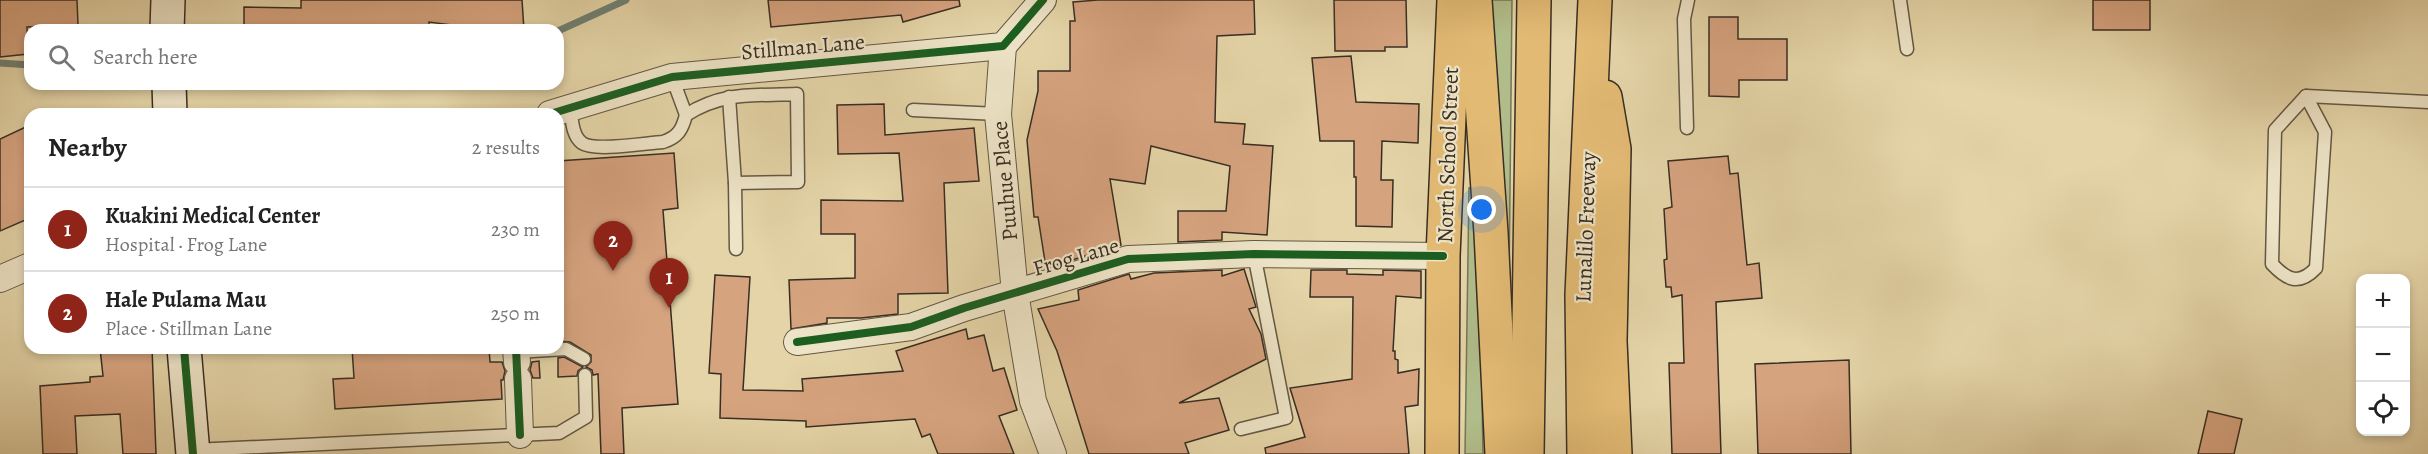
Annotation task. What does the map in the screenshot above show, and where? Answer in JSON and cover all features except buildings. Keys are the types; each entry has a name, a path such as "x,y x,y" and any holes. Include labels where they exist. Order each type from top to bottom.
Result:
{"main road":[{"name":"North School Street","path":"1442,454 1443,256 1455,0"},
{"path":"1475,0 1491,233 1502,454"},
{"path":"1527,454 1534,0"},
{"name":"Lunalilo Freeway","path":"1584,454 1582,295 1595,0"},
{"path":"1595,36 1602,65 1614,149 1610,341 1615,454"}],"street":[{"path":"1003,46 1043,0"},
{"name":"Stillman Lane","path":"564,110 672,77 1003,46"},
{"name":"Puuhue Place","path":"1003,46 998,114 1015,292 1033,401 1053,454"},
{"name":"Frog Lane","path":"797,342 911,327 1015,292 1128,259 1254,254 1443,256"},
{"path":"0,279 24,269"},
{"path":"185,354 193,452"},
{"path":"517,360 520,435"}],"lane":[{"path":"1688,0 1684,19 1688,128"},
{"path":"1900,0 1907,49"},
{"path":"564,117 582,143 594,147 663,142 672,139 682,130 686,115 672,77"},
{"path":"686,115 702,105 729,97 797,94 798,182 735,183"},
{"path":"2306,96 2325,132 2316,268 2307,278 2295,279 2281,274 2272,264 2275,130 2306,96"},
{"path":"2306,96 2428,102"},
{"path":"729,97 735,183 736,249"},
{"path":"913,110 998,114"},
{"path":"1242,429 1286,418 1254,254"},
{"path":"564,349 584,359"},
{"path":"517,360 544,354"},
{"path":"193,452 284,450 559,433 586,417 585,375"}],"green space":[{"path":"1485,0 1512,0 1509,287"},
{"path":"1478,187 1483,454 1465,454 1469,188"}],"waterway":[{"path":"564,28 626,0"},
{"path":"0,63 24,65"}],"cycle path":[{"path":"564,110 672,77 1003,46 1043,0"},
{"path":"797,342 911,327 964,308 1128,259 1254,254 1443,256"},
{"path":"185,354 193,454"},
{"path":"516,354 520,435"}],"place":[{"name":"Hale Pulama Mau","path":"613,271"},
{"name":"Kuakini Medical Center","path":"669,308"}]}
